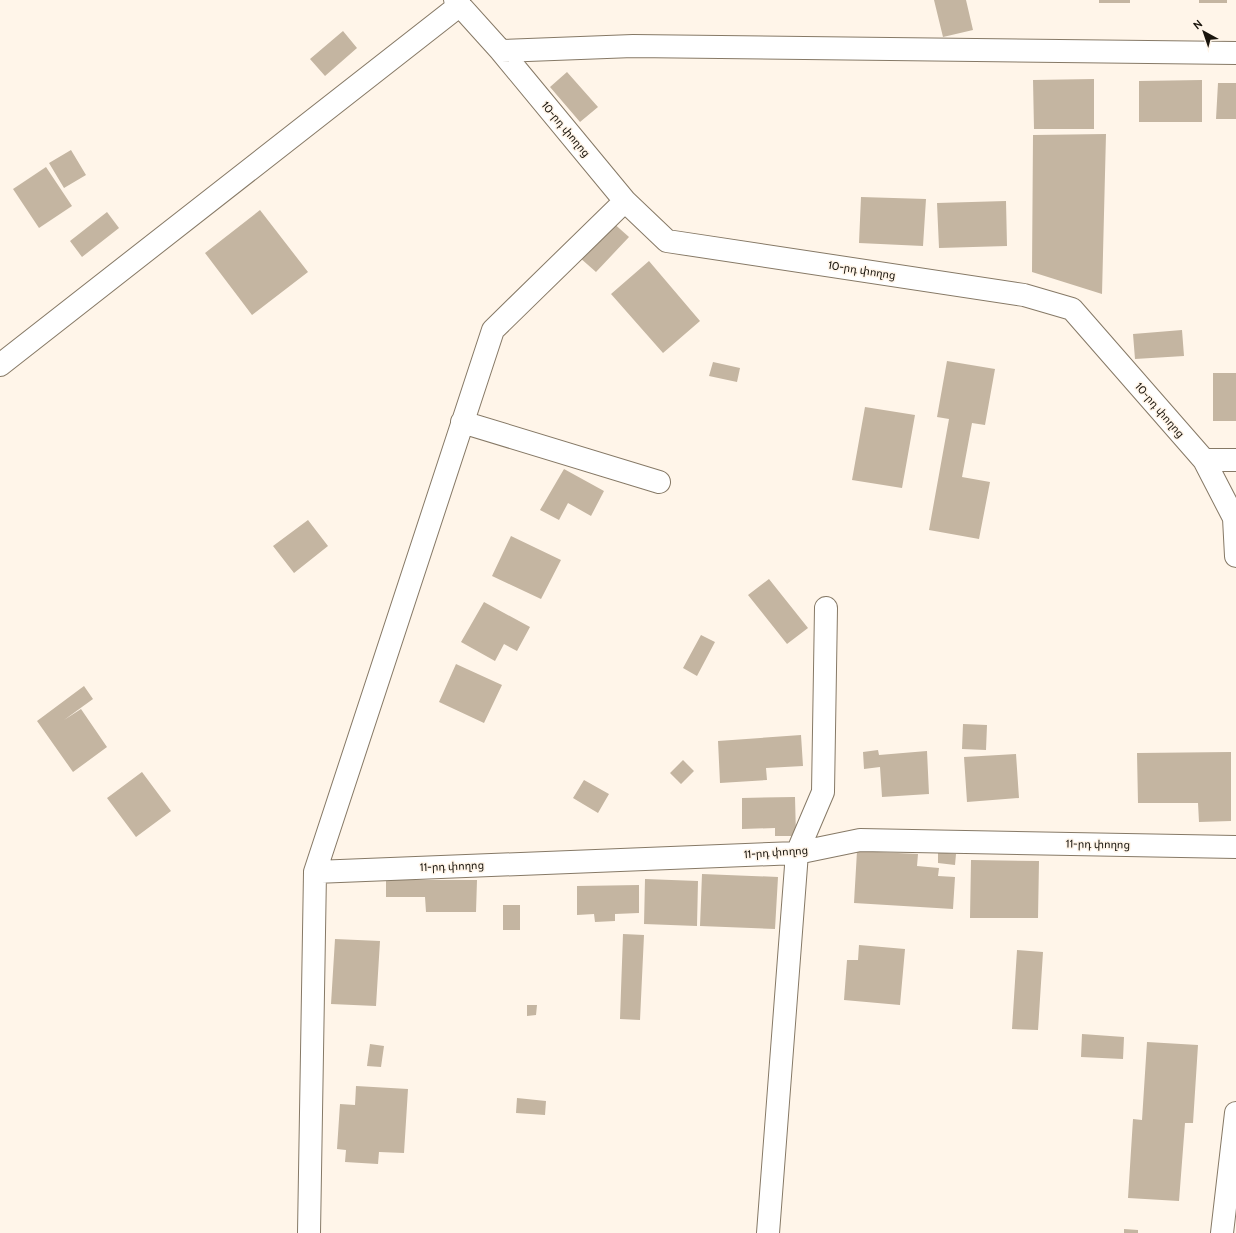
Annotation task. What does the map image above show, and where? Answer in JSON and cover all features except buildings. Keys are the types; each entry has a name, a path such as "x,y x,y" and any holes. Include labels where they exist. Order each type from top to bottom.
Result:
{"street":[{"name":"10-րդ փողոց","path":"458,3 626,201 667,240 1024,295 1072,309 1204,460 1234,518 1236,556"},
{"path":"0,365 458,3"},
{"path":"501,52 633,46 1236,54"},
{"path":"309,1233 315,872 493,330 626,201"},
{"path":"462,422 659,482"},
{"path":"1204,460 1236,460"},
{"path":"768,1233 797,853 823,792 826,608"},
{"name":"11-րդ փողոց","path":"315,872 797,853 860,840 1236,847"},
{"path":"1222,1233 1236,1113"}]}
